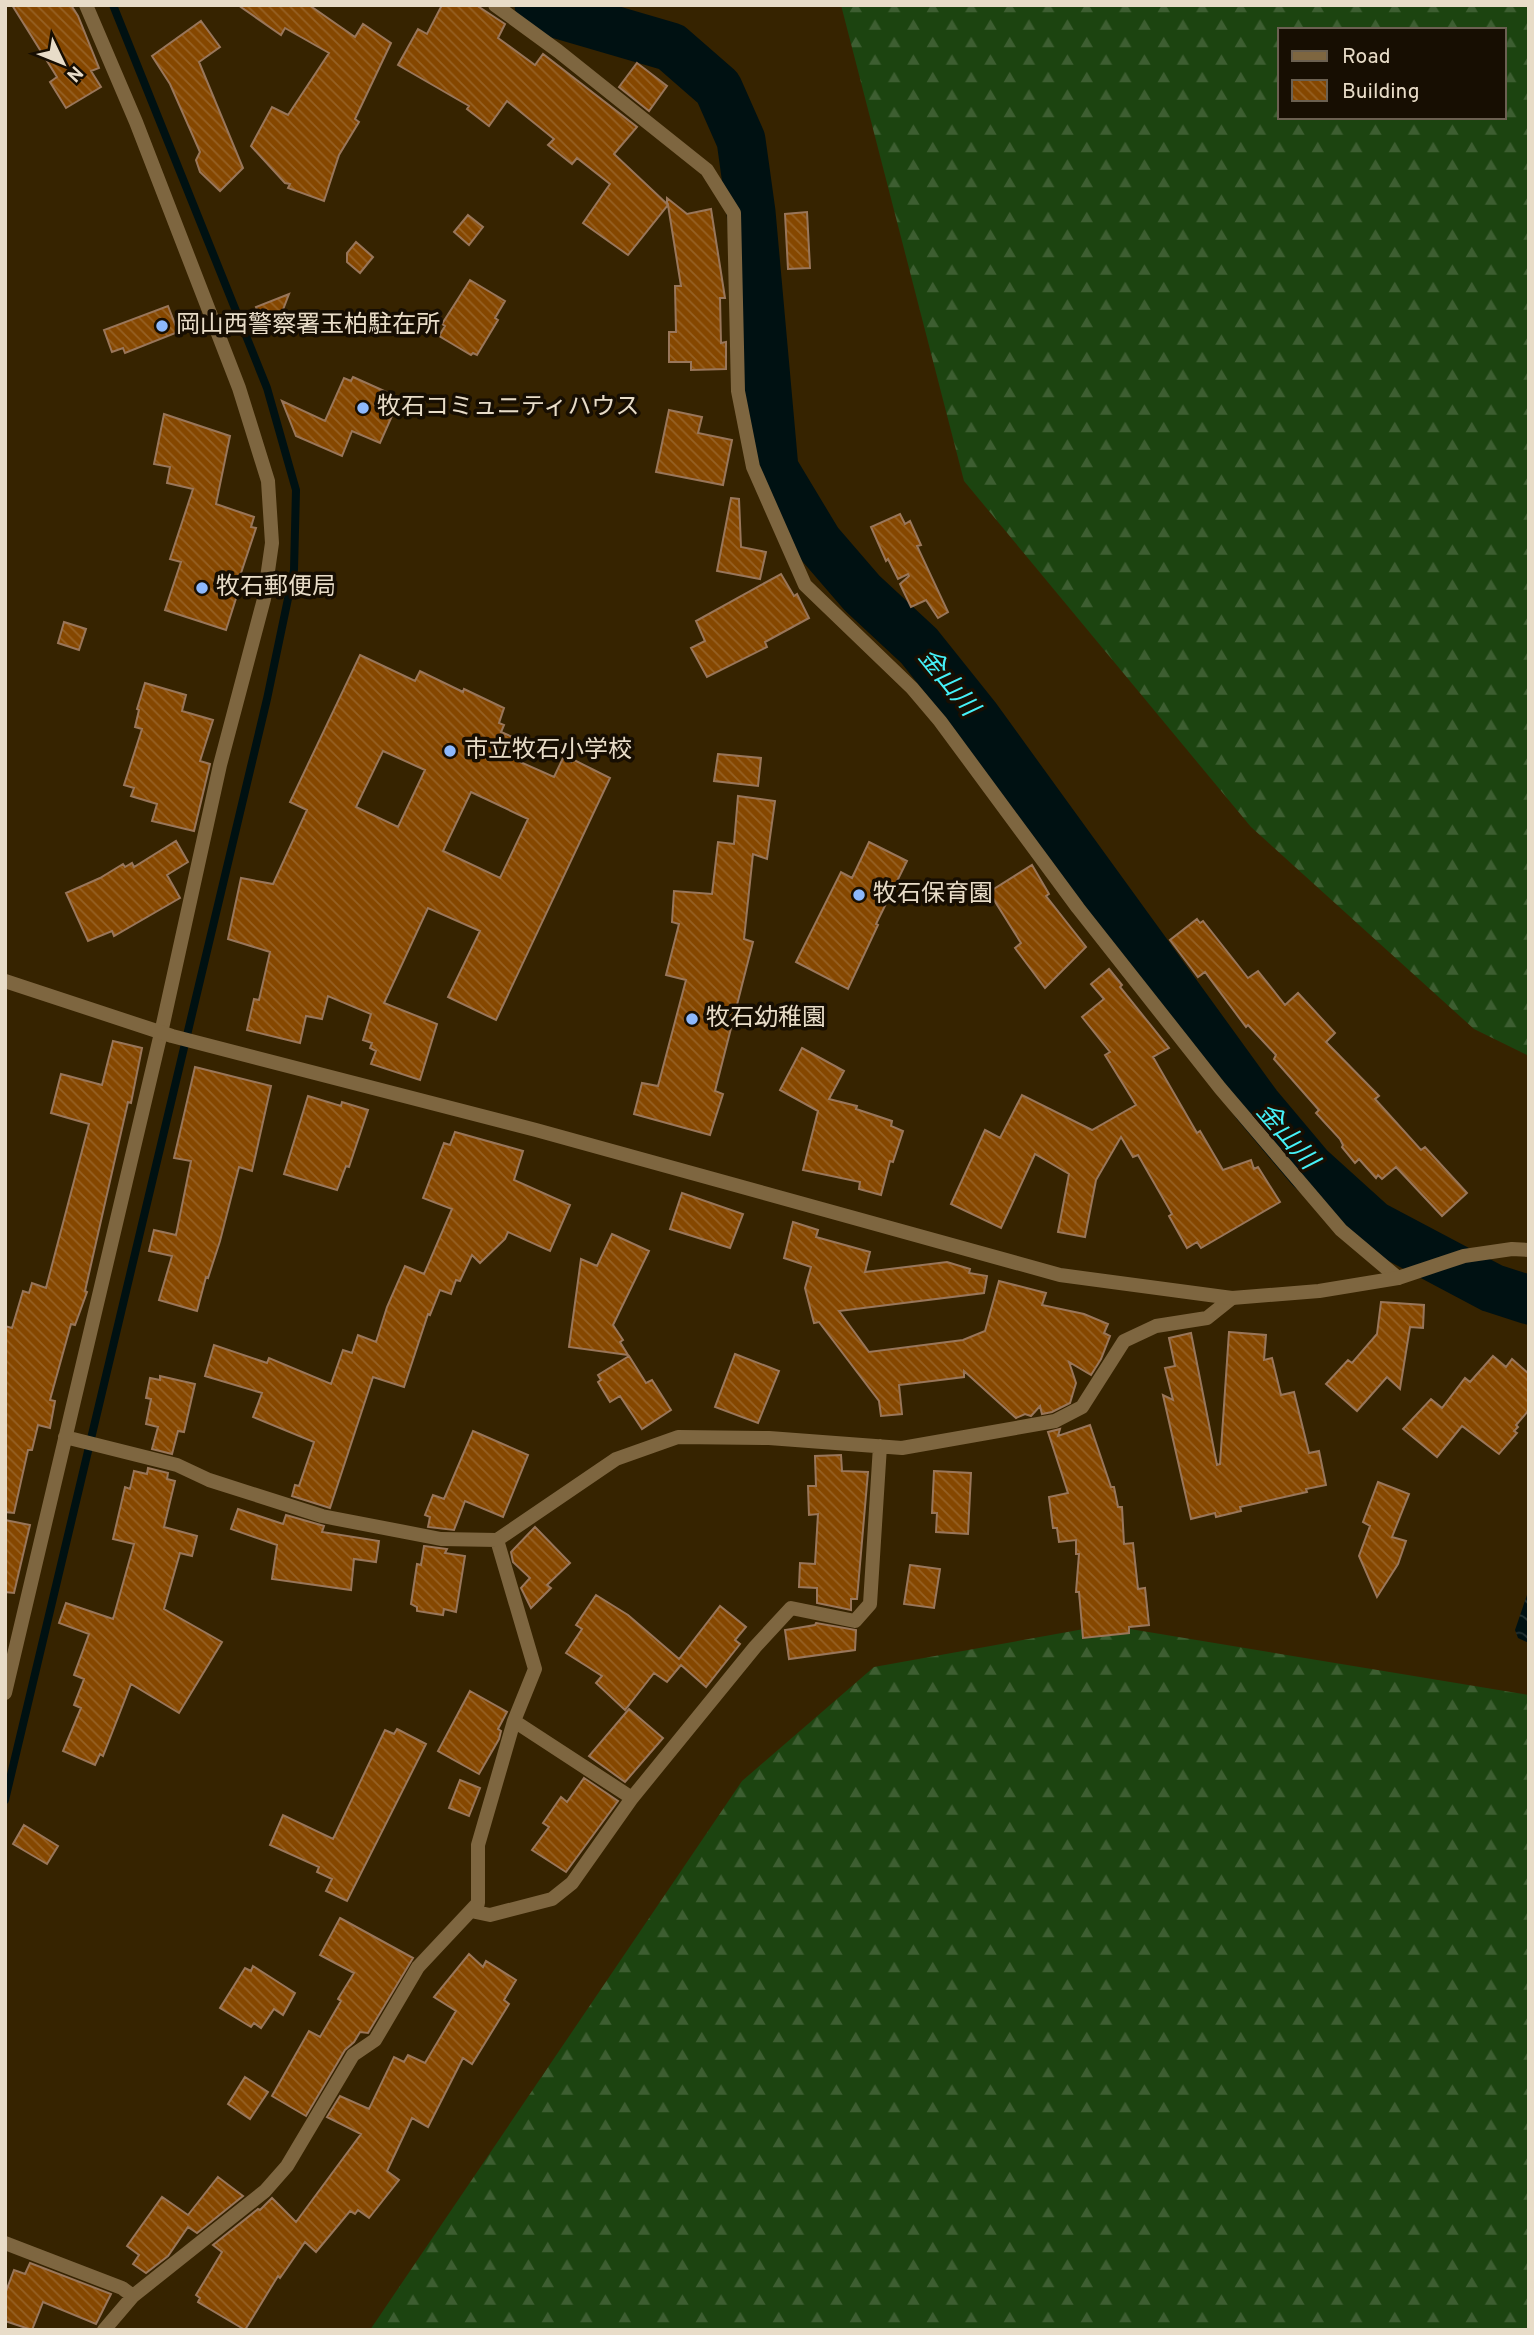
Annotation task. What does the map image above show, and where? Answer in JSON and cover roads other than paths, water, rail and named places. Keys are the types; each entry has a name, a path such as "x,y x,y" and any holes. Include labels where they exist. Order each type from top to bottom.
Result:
{"street":[{"path":"5,1693 162,1033 220,765 264,599 272,543 268,481 239,388 136,121 86,5"},
{"path":"495,5 558,51 707,170 734,213 737,391 753,467 805,585 912,688 933,712 1078,908 1220,1088 1341,1230 1398,1278"},
{"path":"5,981 178,1038 536,1130 1060,1275 1233,1298 1319,1291 1398,1278 1464,1256 1512,1249 1529,1250"},
{"path":"65,1437 177,1465 209,1480 322,1516 441,1539 496,1540 616,1459 678,1437 769,1438 902,1448 1055,1421 1082,1407 1124,1341 1156,1326 1207,1318 1233,1298"},
{"path":"471,1911 490,1915 552,1899 572,1883 632,1798 755,1647 791,1608 855,1621 870,1604 880,1446"},
{"path":"104,2330 133,2296 265,2191 287,2166 353,2055 376,2040 418,1968 478,1903 478,1845 514,1721 535,1670 496,1540"},
{"path":"514,1721 632,1798"},
{"path":"5,2243 122,2288 133,2296"}],"water":[{"path":"1529,1589 1529,1643 1518,1638 1515,1630"}],"waterway":[{"path":"5,1800 267,699 294,570 296,490 267,388 113,5"},
{"name":"金山川","path":"539,5 558,14 671,47 718,88 741,140 751,212 774,469 818,542 862,593 919,646 975,716 1257,1105 1310,1168 1373,1225 1492,1288 1529,1300"}],"place":[{"name":"岡山西警察署玉柏駐在所","path":"162,326"},
{"name":"牧石コミュニティハウス","path":"363,408"},
{"name":"牧石郵便局","path":"202,588"},
{"name":"市立牧石小学校","path":"450,751"},
{"name":"牧石保育園","path":"859,895"},
{"name":"牧石幼稚園","path":"692,1019"}]}
